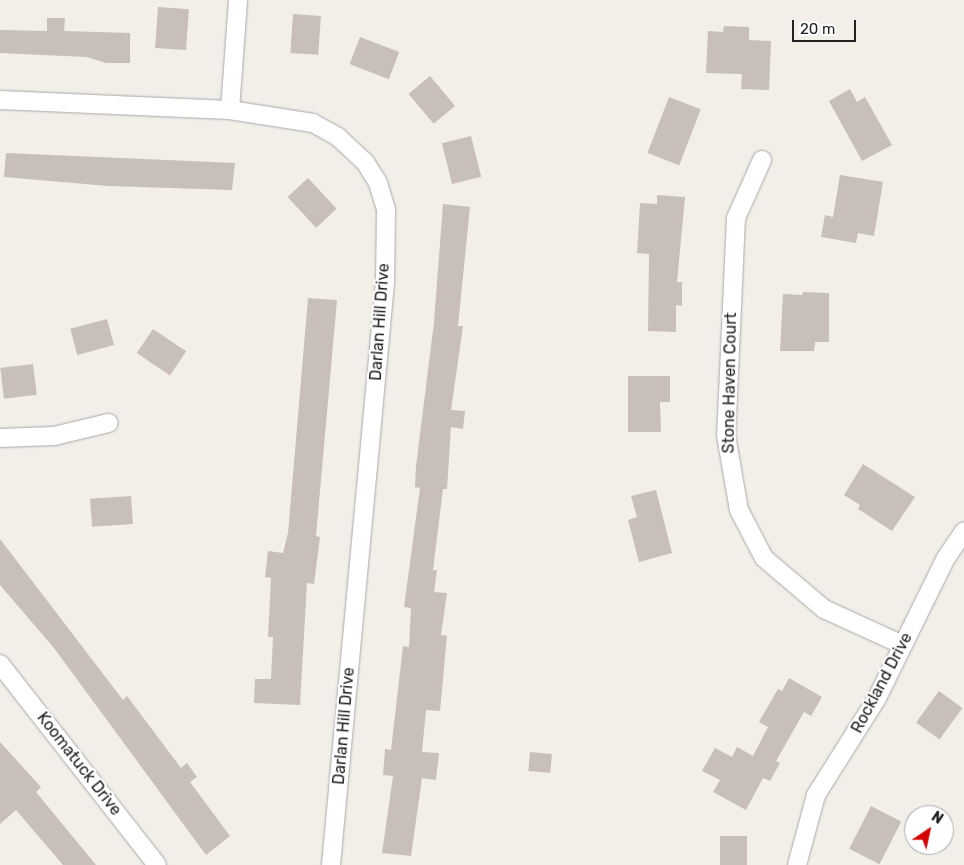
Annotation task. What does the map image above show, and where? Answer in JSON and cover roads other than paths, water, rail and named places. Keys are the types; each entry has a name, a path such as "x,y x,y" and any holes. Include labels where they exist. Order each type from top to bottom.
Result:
{"street":[{"path":"230,110 238,0"},
{"name":"Darlan Hill Drive","path":"0,100 230,110 312,123 338,138 364,162 378,183 386,210 385,283 330,865"},
{"name":"Stone Haven Court","path":"762,160 736,218 726,434 738,510 764,558 817,604 903,645"},
{"path":"0,438 54,436 108,423"},
{"name":"Rockland Drive","path":"797,865 816,795 878,698 946,558 964,531"},
{"name":"Koomatuck Drive","path":"0,664 157,865"}]}
